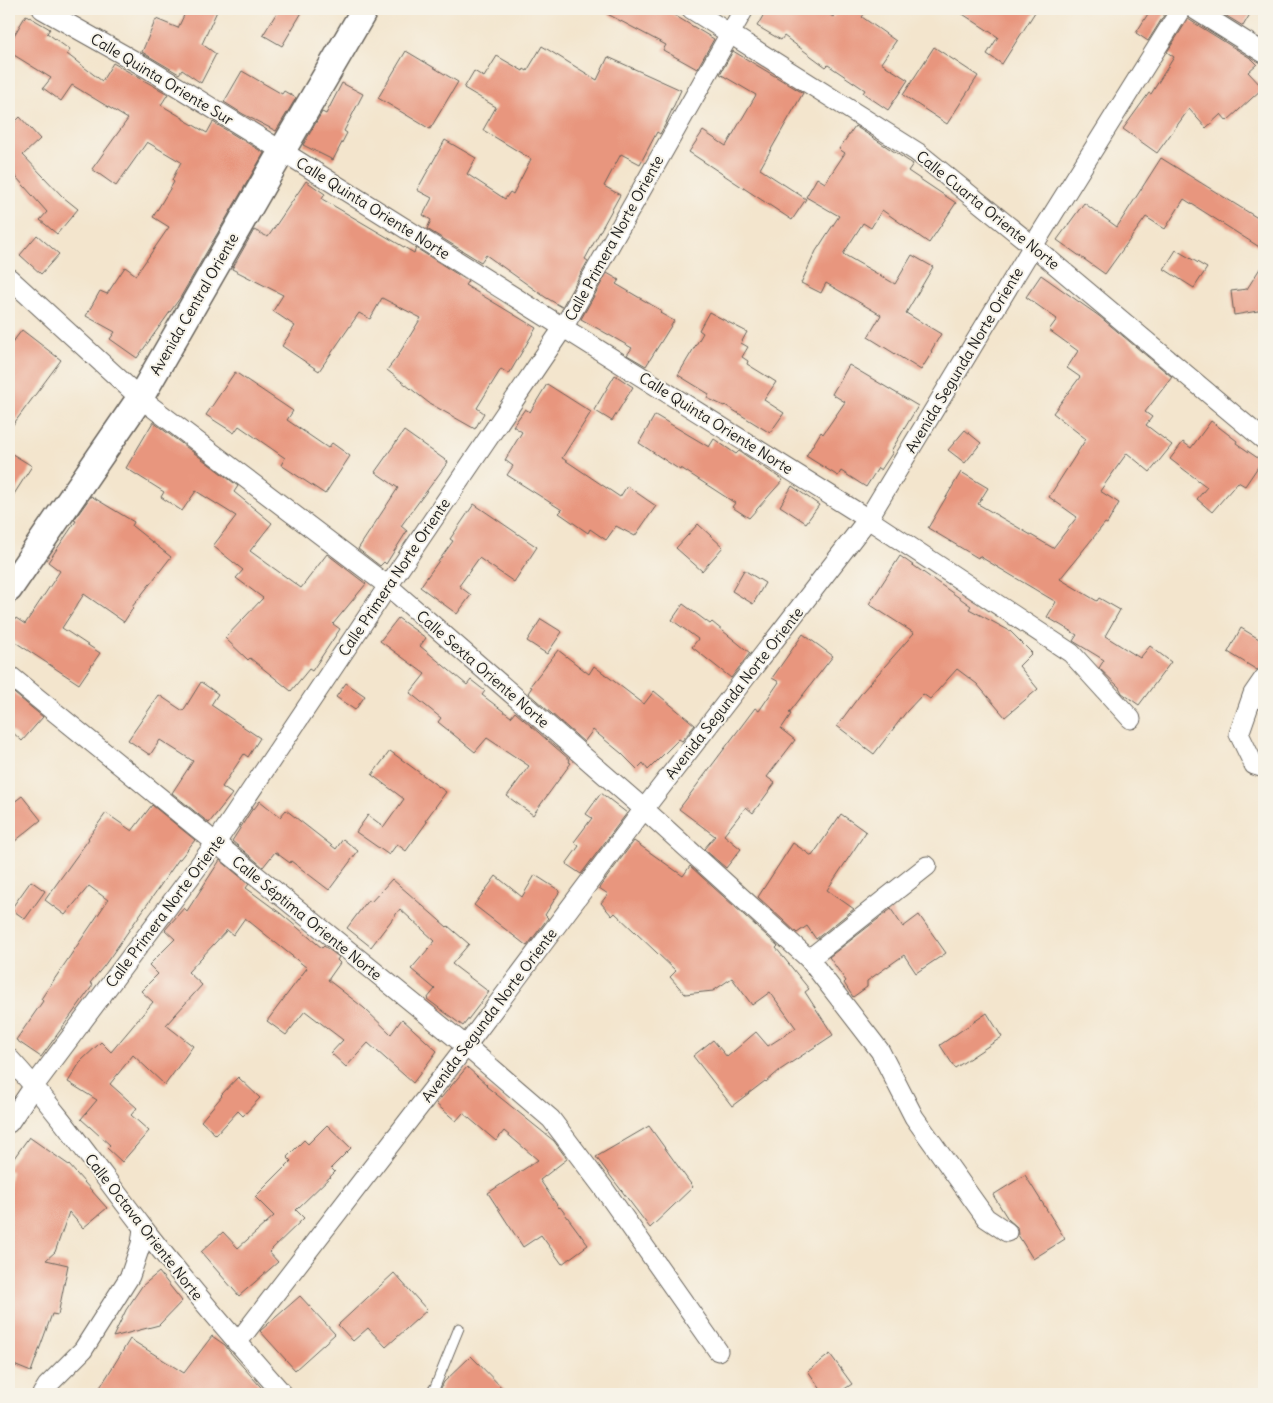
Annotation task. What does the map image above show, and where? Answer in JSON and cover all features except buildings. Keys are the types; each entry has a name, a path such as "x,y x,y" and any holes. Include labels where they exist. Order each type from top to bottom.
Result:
{"street":[{"name":"Calle Quinta Oriente Sur","path":"42,9 147,68 282,151"},
{"name":"Avenida Central Oriente","path":"9,589 140,398 365,9"},
{"name":"Calle Cuarta Oriente Norte","path":"691,9 917,152 1033,246 1264,440"},
{"name":"Calle Primera Norte Oriente","path":"9,1123 34,1086 215,844 563,328 744,9"},
{"name":"Avenida Segunda Norte Oriente","path":"237,1343 466,1046 644,808 868,519 1033,246 1181,9"},
{"path":"1194,9 1264,53"},
{"name":"Calle Quinta Oriente Norte","path":"282,151 868,519 1071,653 1131,720"},
{"name":"Calle Sexta Oriente Norte","path":"9,278 140,398 388,586 644,808 809,959 880,1051 914,1117 986,1218 1007,1232"},
{"name":"Calle Séptima Oriente Norte","path":"9,675 466,1046 551,1119 604,1189 718,1351"},
{"path":"1259,766 1238,734 1253,694 1264,678"},
{"path":"809,959 927,866"},
{"name":"Calle Octava Oriente Norte","path":"9,1058 34,1086 143,1228 237,1343 283,1394"},
{"path":"42,1394 46,1386 83,1350 130,1276 141,1244 143,1228"}],"lane":[{"path":"430,1394 459,1328"}]}
